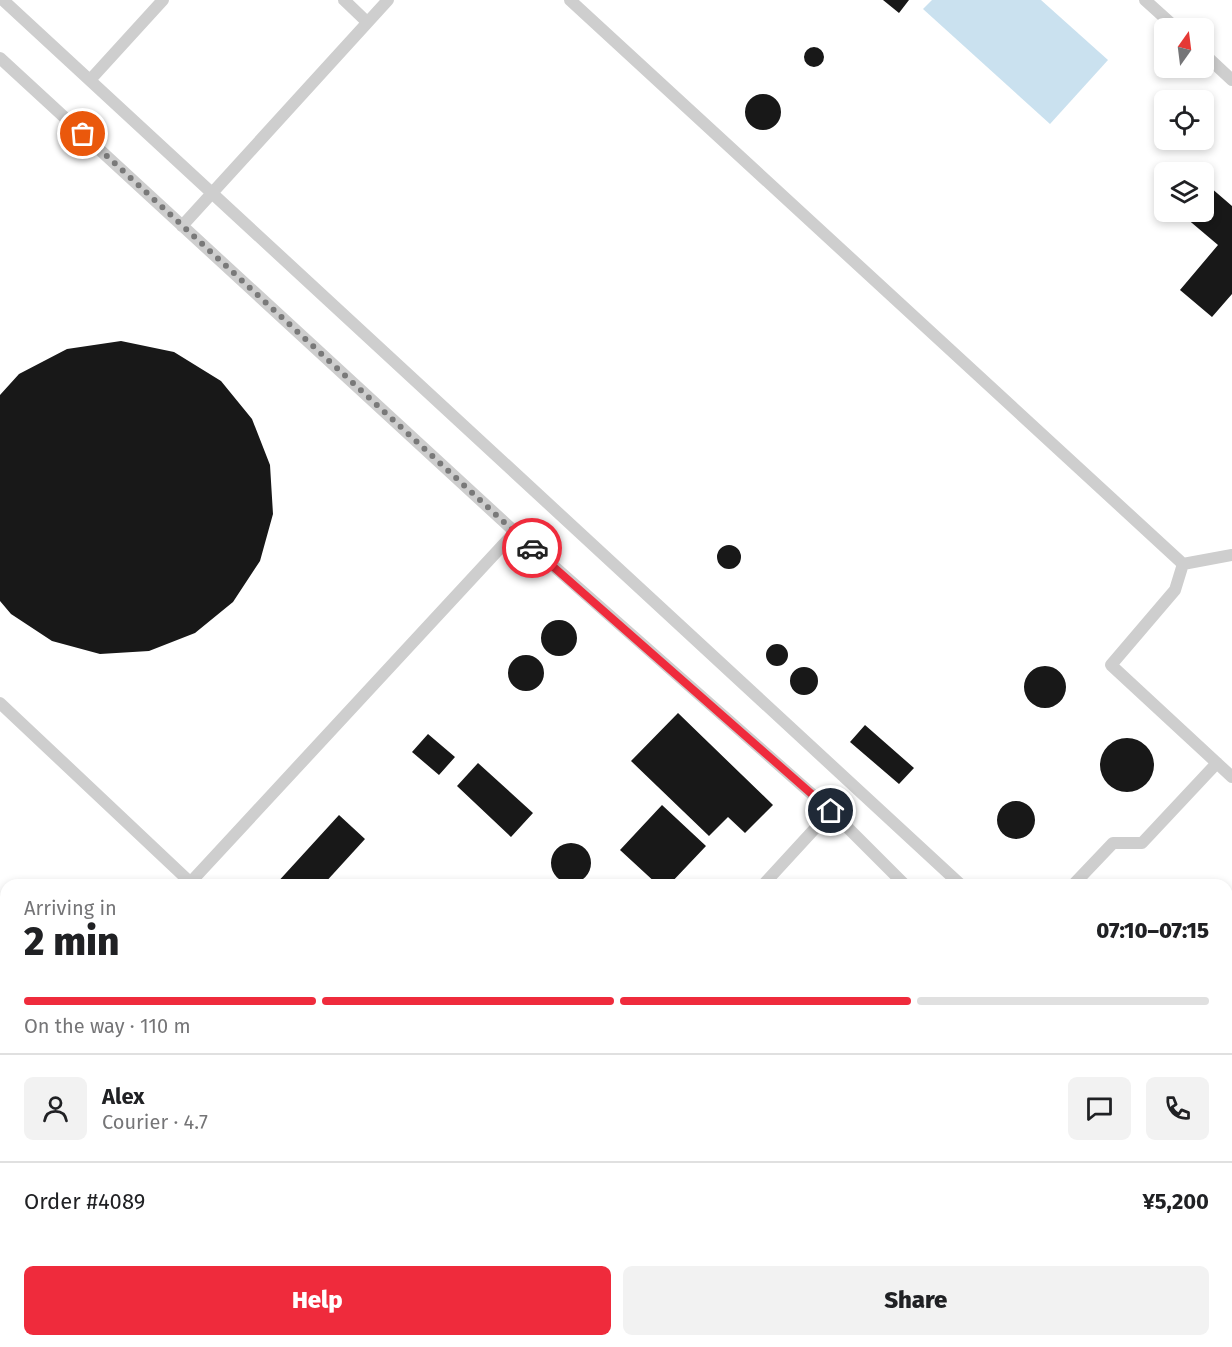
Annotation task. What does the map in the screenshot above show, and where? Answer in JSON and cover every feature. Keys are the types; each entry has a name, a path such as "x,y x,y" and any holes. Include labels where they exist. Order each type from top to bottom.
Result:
{"lane":[{"path":"3,0 954,879"},
{"path":"90,80 163,0"},
{"path":"344,0 367,22"},
{"path":"182,226 388,0"},
{"path":"570,0 1183,564"},
{"path":"1145,0 1165,18"},
{"path":"0,58 514,532 831,811 899,879"},
{"path":"1214,63 1232,80"},
{"path":"195,879 514,532"},
{"path":"1183,564 1232,555"},
{"path":"1183,564 1175,590 1112,665 1232,777"},
{"path":"0,703 185,879"},
{"path":"1079,879 1113,843 1142,843 1217,763"},
{"path":"769,879 831,811"}],"water":[{"path":"932,0 1041,0 1108,60 1050,124 923,9"}],"building":[{"path":"883,0 909,0 899,13"},
{"path":"814,47 821,50 824,57 821,64 814,67 807,64 804,57 807,50"},
{"path":"763,94 776,99 781,112 776,125 763,130 750,125 745,112 750,99"},
{"path":"1214,190 1232,206 1232,294 1212,317 1180,290 1218,245 1191,222 1214,222"},
{"path":"121,341 174,352 221,381 252,419 270,465 273,514 260,561 233,602 195,633 149,651 100,654 52,641 11,614 0,601 0,395 19,374 67,349"},
{"path":"729,545 738,548 741,557 738,566 729,569 720,566 717,557 720,548"},
{"path":"559,620 572,625 577,638 572,651 559,656 546,651 541,638 546,625"},
{"path":"777,644 785,647 788,655 785,663 777,666 769,663 766,655 769,647"},
{"path":"526,655 539,660 544,673 539,686 526,691 513,686 508,673 513,660"},
{"path":"1045,666 1060,672 1066,687 1060,702 1045,708 1030,702 1024,687 1030,672"},
{"path":"804,667 814,671 818,681 814,691 804,695 794,691 790,681 794,671"},
{"path":"678,713 773,805 745,833 728,817 709,836 631,761"},
{"path":"865,725 914,768 899,784 850,742"},
{"path":"428,734 455,757 439,775 412,752"},
{"path":"1122,738 1132,738 1142,742 1150,750 1154,765 1150,780 1142,788 1132,792 1122,792 1112,788 1104,780 1100,770 1100,760 1104,750 1112,742"},
{"path":"478,763 533,813 511,837 457,786"},
{"path":"1016,801 1029,807 1035,820 1029,833 1016,839 1003,833 997,820 1003,807"},
{"path":"662,805 706,846 675,879 651,879 620,850"},
{"path":"339,815 365,839 328,879 280,879"},
{"path":"563,844 579,844 590,855 590,871 583,879 559,879 552,871 552,855"}],"way so far":[{"path":"83,134 532,548"}],"route":[{"path":"532,548 831,811"}]}
